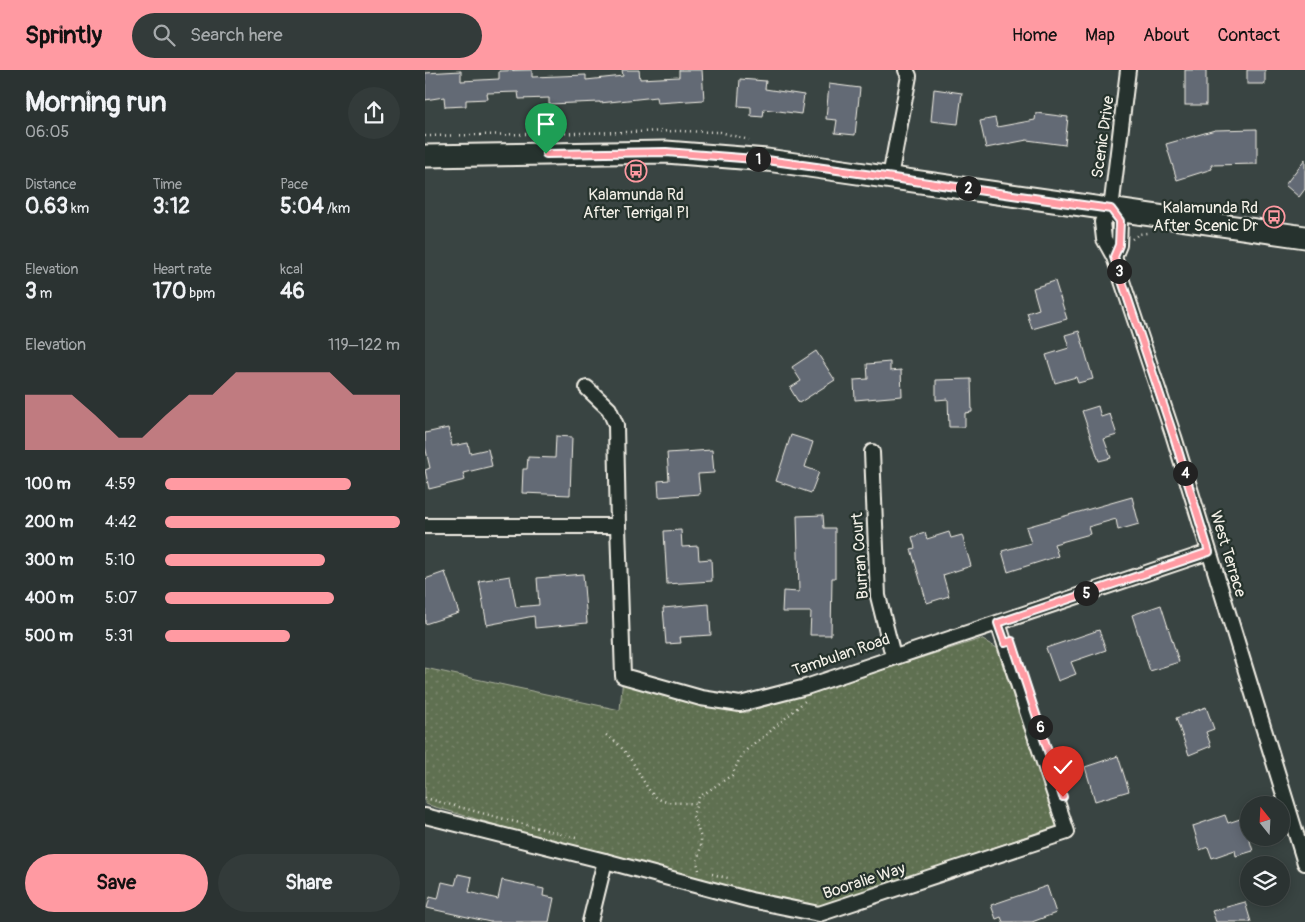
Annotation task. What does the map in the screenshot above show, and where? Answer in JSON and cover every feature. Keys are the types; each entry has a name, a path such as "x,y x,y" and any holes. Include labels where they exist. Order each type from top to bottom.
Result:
{"main road":[{"path":"425,156 666,152 767,160 1305,236"}],"street":[{"path":"890,177 909,76 906,70"},
{"name":"Scenic Drive","path":"1111,209 1129,70"},
{"name":"West Terrace","path":"1111,209 1120,221 1119,245 1114,257 1174,437 1305,863"},
{"name":"Tambulan Road","path":"587,388 609,409 615,425 623,676 701,698 740,704 805,687 893,656 1209,552"},
{"name":"Burran Court","path":"871,452 878,596 893,656"},
{"path":"425,526 618,526"},
{"name":"Booralie Way","path":"425,816 751,900 819,914 1067,832 998,623"},
{"path":"590,922 605,861"}],"path":[{"path":"699,870 697,862 701,838 693,815 699,797 732,775 741,756 749,747 807,700"},
{"path":"606,736 617,742 622,748 633,762 649,791 655,796 663,801 696,804"}],"green space":[{"path":"981,639 997,648 1057,826 819,907 751,900 425,804 425,668 620,710 623,676 740,704 744,713"}],"building":[{"path":"532,70 532,77 586,75 586,80 623,76 622,70 639,70 640,79 679,77 679,70 702,70 704,100 657,103 656,97 600,103 549,104 549,98 519,99 518,92 487,93 488,99 466,100 466,106 445,107 444,97 425,100 425,73 461,71 461,81 499,79 499,71"},
{"path":"1185,70 1206,70 1206,105 1185,105"},
{"path":"1247,70 1265,70 1265,84 1247,84"},
{"path":"740,79 766,81 765,89 804,95 801,114 764,109 763,117 751,116 751,107 738,106"},
{"path":"829,84 860,88 855,135 835,133 837,120 826,119"},
{"path":"934,89 962,93 958,124 931,121"},
{"path":"1036,113 1068,117 1065,145 1027,140 986,148 980,121 995,118 997,127 1035,120"},
{"path":"1257,129 1257,164 1211,165 1212,169 1177,180 1166,144 1215,130"},
{"path":"1305,159 1305,189 1299,197 1285,185"},
{"path":"1055,281 1067,319 1032,329 1027,313 1039,309 1033,288"},
{"path":"1079,331 1093,379 1078,383 1076,377 1055,383 1046,355 1069,348 1065,335"},
{"path":"816,351 835,380 799,403 790,388 801,381 792,367"},
{"path":"890,362 890,371 901,370 902,396 855,400 854,380 868,379 867,364"},
{"path":"971,379 972,412 965,413 965,427 949,427 948,399 936,400 936,380"},
{"path":"1098,406 1101,417 1110,414 1117,435 1104,439 1111,458 1099,461 1082,411"},
{"path":"448,428 452,446 468,443 470,453 488,449 492,466 463,473 465,480 429,489 425,470 430,468 425,446 425,433"},
{"path":"791,435 813,442 805,467 819,472 811,493 776,481"},
{"path":"556,436 572,437 570,495 522,493 523,469 527,469 528,457 555,458"},
{"path":"712,450 714,473 698,474 700,494 659,497 658,481 669,480 667,453"},
{"path":"1132,497 1139,524 1118,530 1116,519 1088,527 1090,534 1054,544 1058,556 1008,572 1002,551 1031,543 1026,527"},
{"path":"823,515 824,528 835,528 835,578 832,578 831,635 810,635 811,612 782,612 783,591 799,592 797,516"},
{"path":"681,530 682,547 698,546 699,560 711,559 712,581 667,584 664,531"},
{"path":"949,532 951,538 962,535 971,566 943,575 949,596 927,603 911,549 915,548 912,537 925,533 927,539"},
{"path":"445,572 459,613 425,624 425,579"},
{"path":"583,574 587,623 535,628 534,616 487,625 479,581 510,576 516,607 539,605 537,578"},
{"path":"709,604 711,635 680,637 681,643 666,644 663,608"},
{"path":"1161,605 1179,662 1150,671 1132,615"},
{"path":"1099,630 1106,650 1071,662 1076,674 1058,681 1046,648"},
{"path":"1206,707 1214,729 1206,732 1211,746 1189,755 1176,718"},
{"path":"1118,756 1129,791 1095,801 1085,767"},
{"path":"1225,815 1228,823 1240,819 1240,846 1251,846 1253,851 1236,856 1235,850 1212,858 1208,847 1200,850 1193,826"},
{"path":"458,874 472,877 469,892 498,899 502,880 544,889 543,896 554,898 549,922 490,922 427,908 430,897 438,899 442,882 455,885"},
{"path":"1047,886 1056,913 1032,922 1003,922 1001,917 996,919 991,905"},
{"path":"1240,903 1240,906 1246,906 1251,922 1216,922 1212,911"}],"place":[{"name":"Kalamunda Rd After Terrigal Pl","path":"636,171"},
{"name":"Kalamunda Rd After Scenic Dr","path":"1274,217"}],"route":[{"path":"546,154 666,152 719,155 767,160 1111,209 1120,221 1119,245 1114,257 1174,437 1209,552 998,623 1005,643 1012,641 1063,797"}]}
